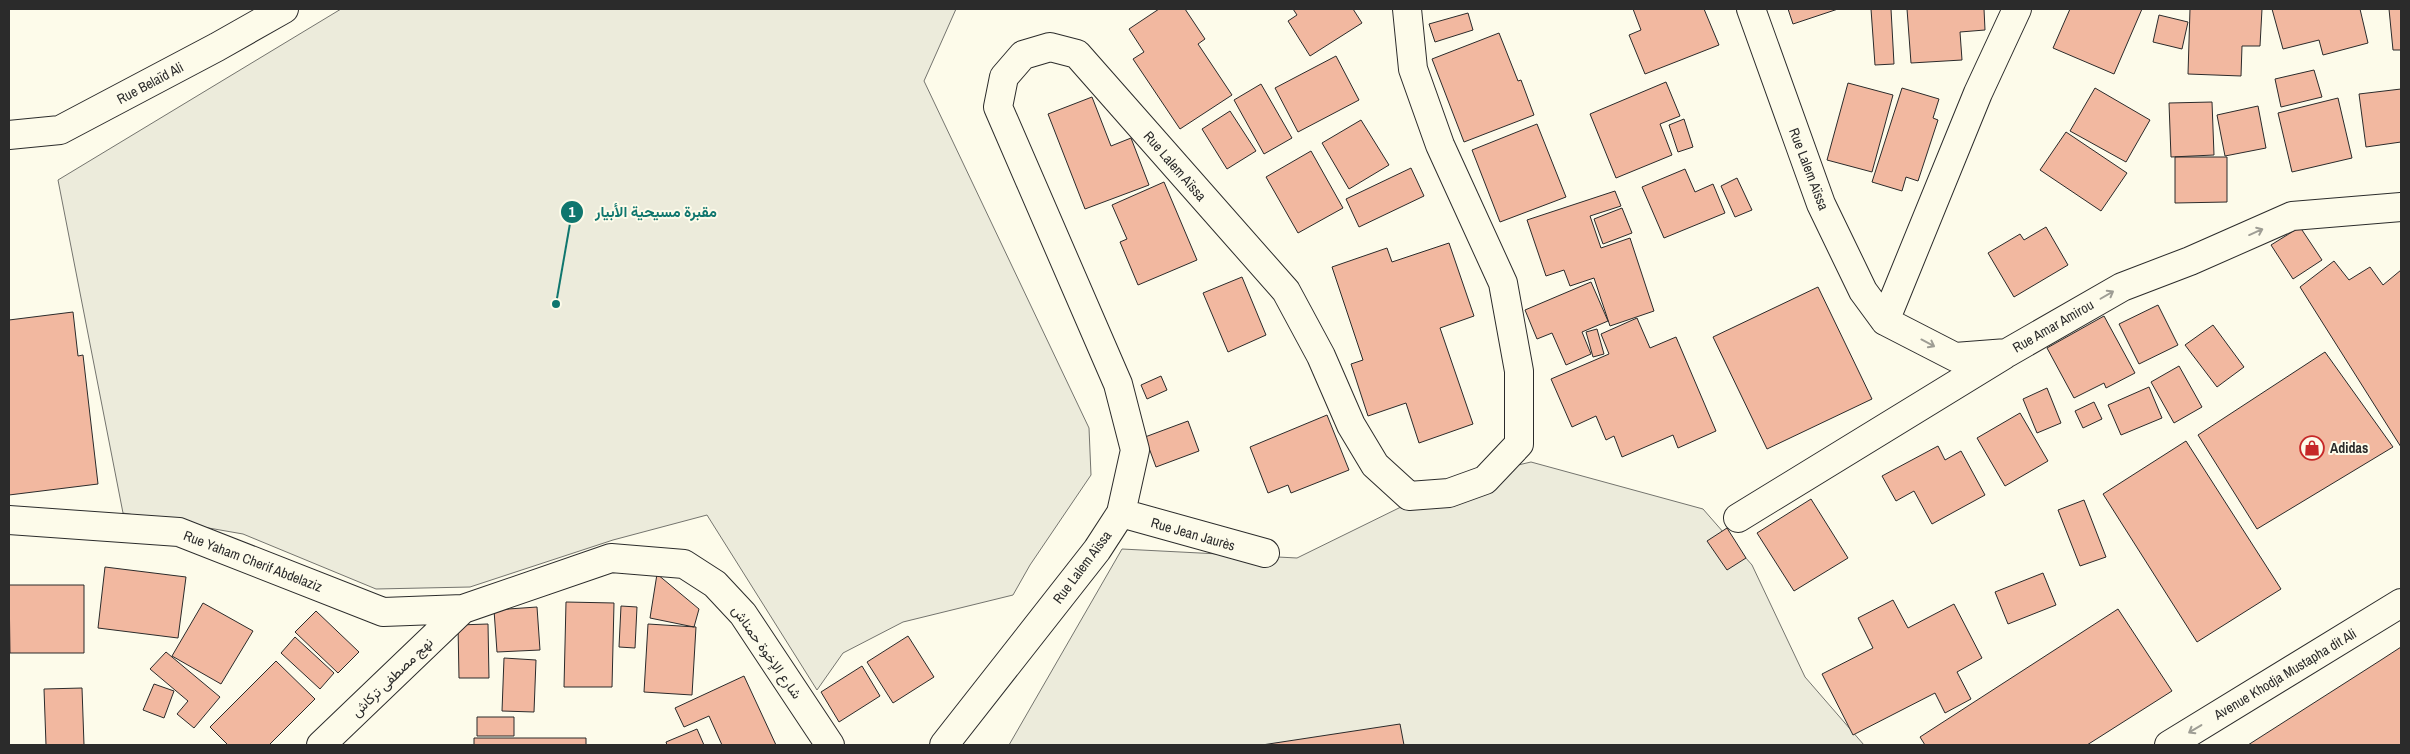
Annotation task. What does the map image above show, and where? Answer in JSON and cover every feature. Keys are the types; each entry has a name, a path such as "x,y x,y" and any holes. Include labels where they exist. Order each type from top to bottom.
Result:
{"street":[{"name":"Rue Belaïd Ali","path":"9,135 60,130 217,47 284,9"},
{"name":"Rue Lalem Aïssa","path":"944,745 1096,550 1121,513 1135,450 1118,384 998,107 1004,77 1024,55 1050,47 1077,54 1286,291 1321,356 1351,424 1375,465 1409,496 1449,493 1485,480 1519,444 1519,371 1502,284 1440,145 1413,69 1407,9"},
{"name":"Rue Lalem Aïssa","path":"1751,9 1821,204 1863,291 1885,320"},
{"path":"1885,320 1958,139 2017,9"},
{"name":"Rue Amar Amirou","path":"1885,320 1955,357 2007,353 2122,287 2292,216 2401,207"},
{"path":"1738,518 2007,353"},
{"name":"Rue Jean Jaurès","path":"1121,513 1265,553"},
{"name":"Rue Yaham Cherif Abdelaziz","path":"9,520 179,532 384,612 463,609"},
{"name":"شارع الإخوة حمناش","path":"463,609 611,558 684,564 715,584 743,614 830,745"},
{"name":"Avenue Khodja Mustapha dit Ali","path":"2169,745 2401,603"},
{"name":"نهج مصطفى تركاش","path":"321,745 463,609"}],"shaded area":[{"path":"341,9 956,9 924,81 1089,428 1091,475 1030,565 1013,595 903,622 843,653 817,690 707,515 613,540 470,587 376,589 243,534 123,513 58,180"},
{"path":"1531,462 1703,509 1752,565 1805,677 1864,745 1009,745 1122,549 1297,558 1458,479"}],"building":[{"path":"1159,9 1185,9 1205,39 1198,44 1232,95 1180,129 1133,59 1144,52 1129,29"},
{"path":"1293,9 1353,9 1362,23 1310,56 1288,21 1297,15"},
{"path":"1633,9 1704,9 1719,45 1645,74 1629,35 1641,30"},
{"path":"1788,9 1838,9 1793,24"},
{"path":"1871,9 1891,9 1894,64 1875,65"},
{"path":"1907,9 1984,9 1985,30 1960,32 1962,60 1911,63"},
{"path":"2070,9 2142,9 2114,74 2053,48"},
{"path":"2190,9 2262,9 2260,46 2242,46 2241,76 2188,74"},
{"path":"2272,9 2360,9 2368,43 2323,55 2319,40 2283,49"},
{"path":"2389,9 2401,9 2401,50 2393,50"},
{"path":"1468,13 1473,30 1435,42 1429,24"},
{"path":"2159,15 2188,22 2182,49 2153,42"},
{"path":"1499,33 1518,81 1521,80 1534,115 1464,142 1432,59"},
{"path":"1336,56 1359,100 1298,132 1275,88"},
{"path":"2314,70 2322,97 2281,107 2275,79"},
{"path":"1666,82 1680,116 1660,124 1672,155 1616,178 1590,114"},
{"path":"1848,83 1893,95 1872,172 1827,160"},
{"path":"1261,84 1292,138 1264,154 1234,100"},
{"path":"1902,88 1939,99 1933,118 1938,120 1918,181 1906,177 1902,191 1872,182"},
{"path":"2095,88 2150,120 2126,162 2070,131"},
{"path":"2401,89 2401,142 2366,147 2359,94"},
{"path":"1092,97 1111,146 1131,138 1149,185 1085,209 1048,114"},
{"path":"2338,98 2352,158 2292,172 2278,113"},
{"path":"2212,102 2214,155 2171,157 2169,103"},
{"path":"2258,106 2266,148 2225,156 2217,115"},
{"path":"1230,111 1256,151 1227,169 1202,129"},
{"path":"1684,119 1693,147 1678,152 1669,125"},
{"path":"1361,120 1389,165 1349,189 1322,143"},
{"path":"1537,124 1566,197 1500,222 1472,150"},
{"path":"2066,132 2127,173 2101,211 2040,170"},
{"path":"1311,151 1343,208 1298,233 1266,177"},
{"path":"2175,157 2227,157 2227,202 2175,203"},
{"path":"1411,168 1424,196 1359,227 1346,199"},
{"path":"1685,169 1695,192 1713,184 1725,213 1664,238 1642,187"},
{"path":"1737,178 1752,210 1735,217 1721,186"},
{"path":"1164,182 1197,260 1138,285 1120,242 1127,239 1112,205"},
{"path":"1615,191 1621,206 1590,216 1601,248 1630,238 1654,311 1610,326 1594,278 1570,286 1564,270 1546,276 1527,220"},
{"path":"1622,208 1632,233 1603,244 1594,219"},
{"path":"2046,227 2068,265 2014,297 1988,253 2020,234 2024,240"},
{"path":"2300,227 2322,260 2293,279 2271,245"},
{"path":"1449,243 1474,316 1440,328 1473,424 1419,443 1406,403 1368,416 1351,364 1363,360 1332,267 1387,248 1392,262"},
{"path":"2334,261 2349,280 2370,267 2383,285 2401,270 2401,447 2300,287"},
{"path":"1242,277 1266,335 1228,352 1203,293"},
{"path":"1591,282 1608,321 1582,332 1591,354 1566,365 1552,333 1537,339 1525,310"},
{"path":"1818,287 1872,399 1767,449 1713,337"},
{"path":"2158,305 2178,345 2139,364 2119,324"},
{"path":"73,312 78,356 83,355 98,484 9,495 9,320"},
{"path":"2104,316 2135,373 2106,388 2104,383 2074,398 2047,348"},
{"path":"1637,318 1650,348 1676,337 1716,431 1678,448 1673,435 1622,457 1614,436 1606,440 1596,416 1572,427 1551,379 1609,354 1601,334"},
{"path":"2213,325 2244,367 2217,387 2185,345"},
{"path":"1597,329 1604,354 1593,357 1586,332"},
{"path":"2325,352 2393,447 2257,529 2198,435"},
{"path":"2179,366 2202,407 2174,423 2151,382"},
{"path":"1161,376 1167,390 1147,399 1141,385"},
{"path":"2149,387 2162,418 2121,435 2108,405"},
{"path":"2047,388 2061,423 2037,433 2023,399"},
{"path":"2094,402 2102,419 2083,428 2075,411"},
{"path":"2020,413 2048,461 2005,486 1977,438"},
{"path":"1327,415 1349,470 1291,493 1288,485 1268,493 1250,447"},
{"path":"1188,421 1199,451 1156,467 1145,437"},
{"path":"2186,441 2281,589 2197,642 2103,494"},
{"path":"1938,446 1945,460 1961,451 1985,495 1932,524 1914,491 1896,501 1882,476"},
{"path":"1811,499 1848,558 1794,591 1757,533"},
{"path":"2084,500 2106,557 2080,566 2058,510"},
{"path":"1727,528 1746,558 1727,570 1707,541"},
{"path":"105,567 186,577 178,638 98,628"},
{"path":"2043,573 2056,605 2008,624 1995,592"},
{"path":"657,574 699,609 694,627 650,618"},
{"path":"9,585 84,585 84,653 10,653"},
{"path":"1893,600 1908,628 1954,604 1982,658 1957,672 1971,699 1945,713 1935,693 1853,735 1822,674 1873,648 1858,618"},
{"path":"566,602 614,603 612,687 564,687"},
{"path":"203,603 253,631 221,684 172,656"},
{"path":"621,606 637,607 635,648 619,647"},
{"path":"537,607 540,650 497,652 494,610"},
{"path":"2118,609 2172,691 2087,745 1925,745 1920,737"},
{"path":"316,611 359,652 338,673 295,632"},
{"path":"488,624 489,678 459,678 458,625"},
{"path":"648,624 696,627 692,695 644,692"},
{"path":"908,636 934,677 893,703 867,662"},
{"path":"295,637 334,673 320,689 281,653"},
{"path":"2401,647 2401,745 2248,745 2381,660"},
{"path":"166,652 220,697 194,728 177,714 188,701 150,669"},
{"path":"504,658 536,660 534,712 502,711"},
{"path":"276,661 315,699 269,745 228,745 210,727"},
{"path":"862,666 880,696 839,722 821,692"},
{"path":"744,676 776,745 722,745 709,716 684,727 675,708"},
{"path":"154,684 174,691 164,718 143,710"},
{"path":"82,688 84,745 46,745 44,689"},
{"path":"477,717 514,717 514,736 477,736"},
{"path":"1400,724 1404,745 1262,745"},
{"path":"697,729 704,745 667,745 666,742"},
{"path":"474,738 586,738 586,745 474,745"}],"place":[{"name":"مقبرة مسيحية الأبيار","path":"556,304"},
{"name":"Adidas","path":"2312,448"}]}
